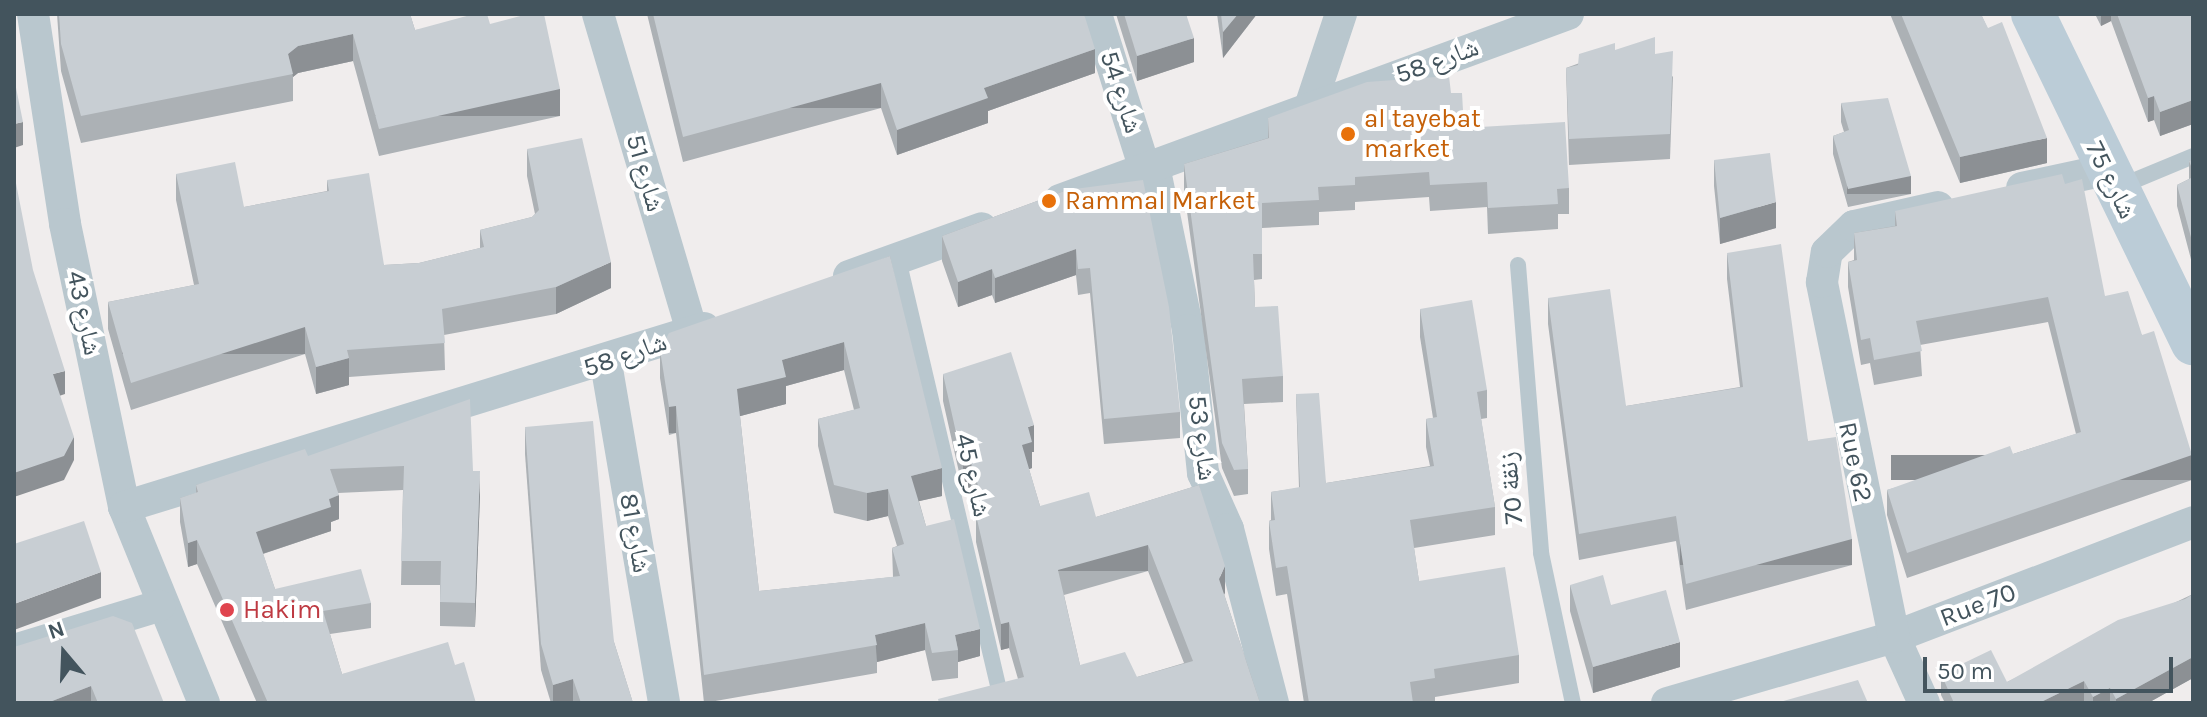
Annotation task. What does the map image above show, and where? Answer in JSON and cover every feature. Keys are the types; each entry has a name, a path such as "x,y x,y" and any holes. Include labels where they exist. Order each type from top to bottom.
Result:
{"street":[{"name":"شارع 43","path":"33,14 65,224 124,507 159,606 204,703"},
{"name":"شارع 51","path":"598,14 692,332"},
{"name":"شارع 54","path":"1096,14 1150,167"},
{"path":"1310,107 1341,14"},
{"name":"شارع 58","path":"824,285 1568,14"},
{"name":"شارع 75","path":"2033,14 2110,179 2193,343"},
{"name":"شارع 53","path":"1150,167 1188,330 1203,473 1228,529 1273,703"},
{"name":"Rue 62","path":"1924,703 1894,637 1824,311 1827,252 1854,226 1979,198 2110,179"},
{"name":"شارع 58","path":"124,507 606,363 736,316"},
{"name":"شارع 81","path":"606,363 664,703"},
{"name":"Rue 70","path":"1667,703 1746,692 2193,522"},
{"path":"14,650 159,606"}],"lane":[{"path":"2110,179 2193,156"},
{"name":"شارع 45","path":"898,259 1002,703"},
{"name":"زنقة 70","path":"1518,265 1541,553 1573,703"}],"building":[{"path":"59,14 410,14 415,30 474,14 487,14 490,24 528,14 544,14 560,89 379,129 353,34 298,46 288,54 293,74 81,116 61,44"},
{"path":"653,14 1084,14 1095,49 984,88 988,98 897,130 881,83 683,137"},
{"path":"1124,14 1186,14 1194,38 1137,56"},
{"path":"1221,14 1238,14 1223,32"},
{"path":"1901,14 1981,14 1988,28 2002,22 2047,138 1960,157"},
{"path":"2117,14 2193,14 2193,100 2160,112 2154,96 2148,98"},
{"path":"1655,37 1655,54 1673,51 1670,134 1569,139 1566,68 1578,65 1579,54 1615,43 1615,50"},
{"path":"1449,76 1451,93 1462,93 1464,128 1565,122 1569,188 1557,189 1558,204 1488,208 1487,182 1430,185 1429,172 1355,177 1355,185 1318,187 1319,200 1262,203 1262,254 1253,254 1255,307 1278,306 1283,376 1242,379 1248,469 1234,470 1222,443 1184,164 1269,138 1268,118 1367,82"},
{"path":"14,78 23,122 14,124"},
{"path":"1888,98 1911,176 1848,189 1833,136 1849,130 1841,103"},
{"path":"582,138 611,262 556,287 442,309 445,343 347,350 349,358 316,367 305,327 131,383 108,302 199,284 176,174 235,162 244,207 329,191 327,180 369,173 384,265 419,263 484,247 480,230 532,217 539,210 527,149"},
{"path":"1770,153 1776,202 1720,218 1714,160"},
{"path":"14,173 33,270 65,371 53,374 74,437 64,456 14,473"},
{"path":"2062,174 2065,184 2082,179 2105,296 2128,291 2142,335 2154,331 2192,455 1907,553 1887,490 2010,446 2013,454 2081,432 2048,297 1916,321 1922,351 1874,360 1870,338 1861,340 1848,262 1857,260 1854,233 1897,226 1895,211"},
{"path":"2193,177 2193,245 2177,185"},
{"path":"1143,180 1169,307 1180,412 1104,419 1090,268 1078,269 1076,249 995,278 992,269 958,282 942,236 1067,190"},
{"path":"1781,244 1808,441 1836,437 1852,539 1686,584 1676,516 1579,534 1548,298 1610,289 1626,406 1743,387 1727,253"},
{"path":"890,256 942,468 911,476 926,526 954,519 980,629 955,635 958,650 932,653 925,623 875,635 877,645 704,675 676,406 669,407 660,350 669,333","holes":["844,342 860,408 818,419 834,485 867,493 888,489 904,544 892,548 900,576 759,591 737,389 786,377 782,360"]},
{"path":"1472,300 1487,390 1477,392 1495,507 1410,520 1419,581 1505,567 1519,655 1434,669 1435,678 1410,682 1413,703 1309,703 1287,566 1276,568 1269,521 1275,520 1271,492 1300,487 1296,394 1319,393 1326,483 1434,466 1426,419 1437,417 1420,309"},
{"path":"1011,352 1034,425 1028,427 1032,442 1022,445 1040,506 1089,492 1096,517 1199,485 1225,566 1219,579 1260,703 939,703 938,699 1024,677 1009,622 1001,624 976,515 986,513 971,462 963,464 943,374","holes":["1148,545 1193,661 1137,677 1125,652 1080,665 1058,570"]},
{"path":"470,399 473,471 480,471 475,603 440,602 441,561 401,561 404,466 330,469 339,495 329,499 331,507 256,532 275,589 361,569 371,603 323,611 342,674 448,642 455,665 464,662 476,703 268,703 197,540 188,543 180,498 198,492 196,485 305,449 308,456"},
{"path":"593,421 614,642 633,703 581,703 573,679 553,685 541,644 525,427"},
{"path":"84,521 101,572 14,604 14,544"},
{"path":"1603,575 1611,605 1666,590 1680,642 1593,667 1570,585"},
{"path":"2193,594 2193,657 2116,699 2110,688 2093,697 2084,681 2039,703 1954,703 1941,674 1991,650 2007,682 2118,620"},
{"path":"113,616 132,623 164,703 98,703 91,686 47,703 14,703 14,647"},
{"path":"1858,680 1868,703 1776,703"}],"place":[{"name":"al tayebat market","path":"1348,134"},
{"name":"Rammal Market","path":"1049,201"},
{"name":"Hakim","path":"227,610"}]}
